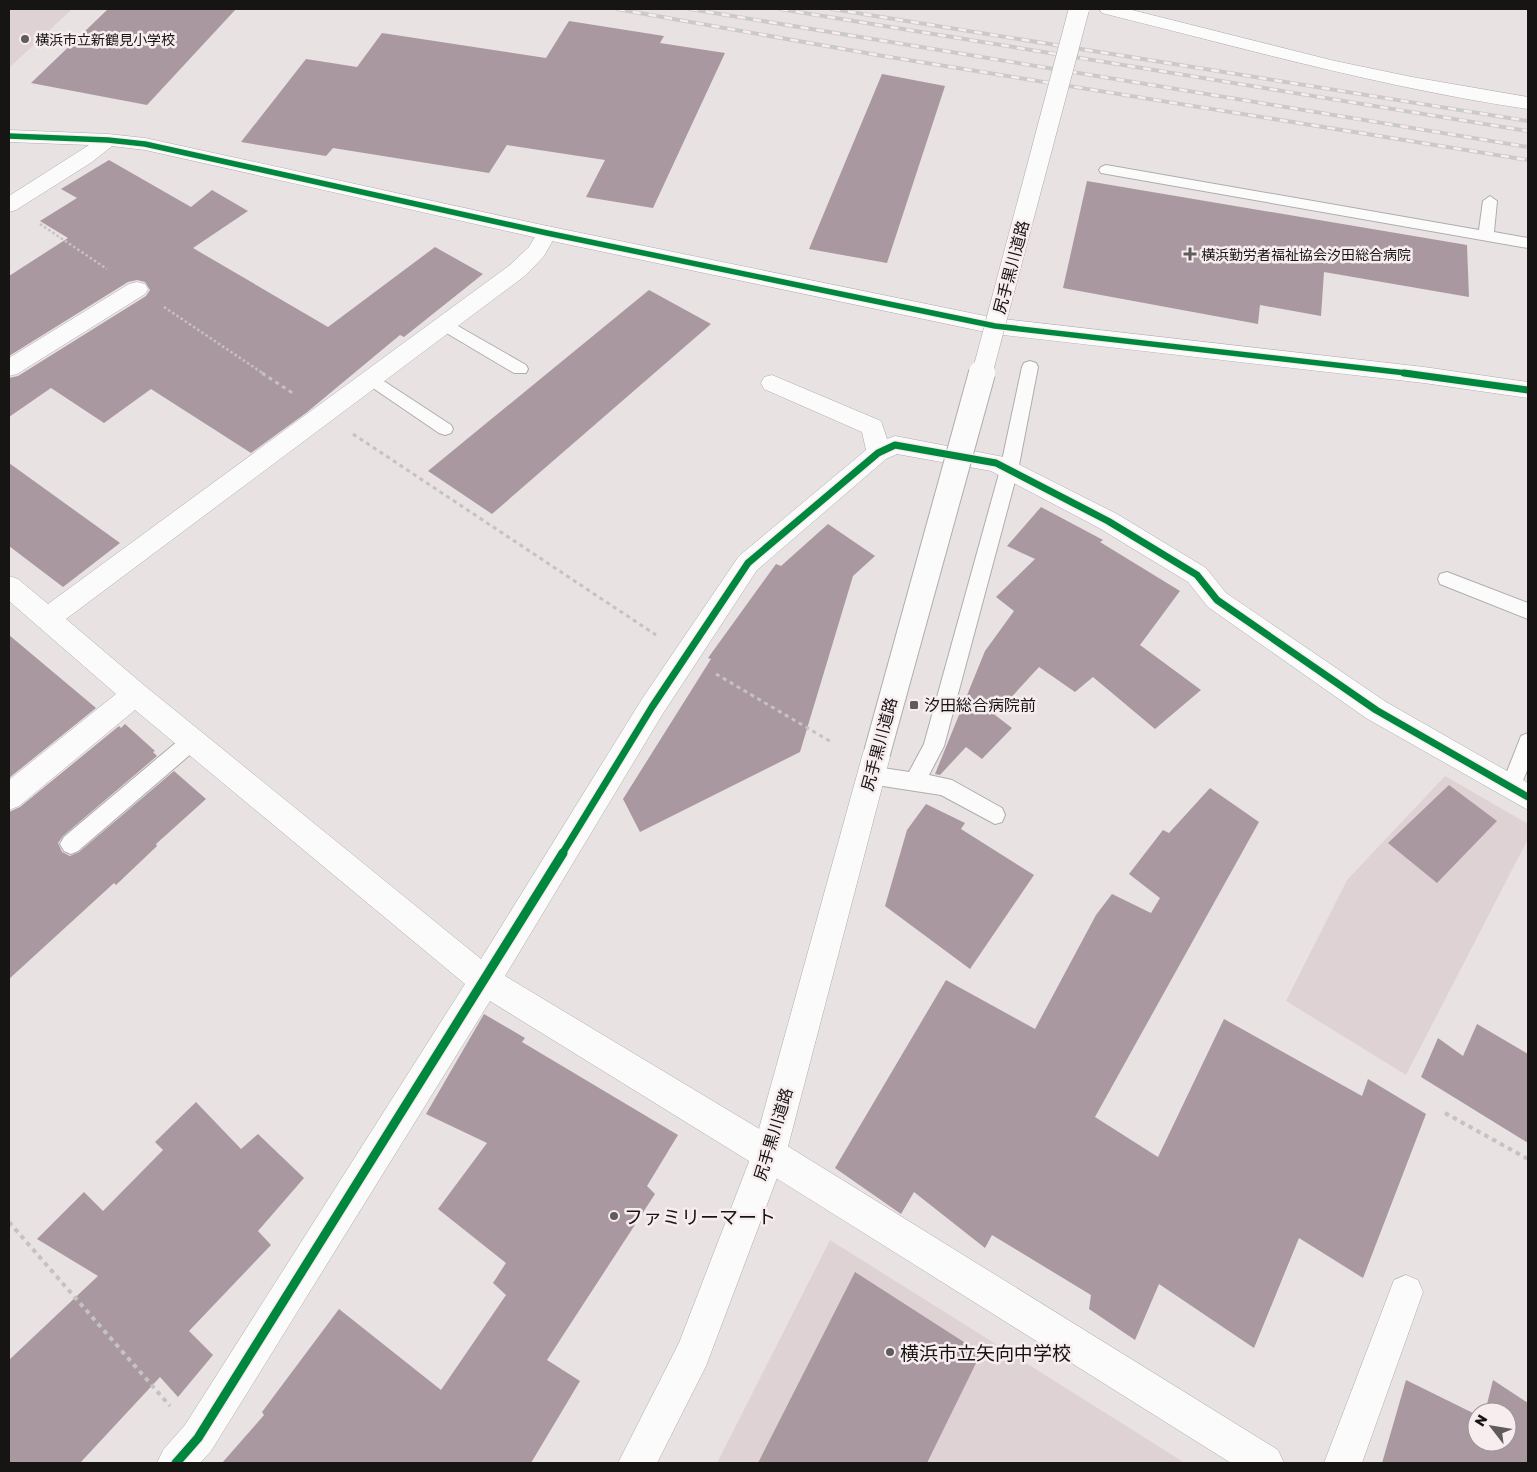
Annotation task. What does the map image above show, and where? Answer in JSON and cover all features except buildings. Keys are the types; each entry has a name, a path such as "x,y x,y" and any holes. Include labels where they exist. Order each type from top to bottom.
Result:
{"street":[{"name":"尻手黒川道路","path":"637,1463 693,1353 769,1154 873,764 995,326 1079,9"},
{"path":"1108,9 1335,66 1412,83 1528,103"},
{"path":"9,136 108,140 145,144 548,233 995,326 1424,375 1528,390"},
{"path":"9,204 86,158 108,140"},
{"path":"47,619 373,380 444,324 518,270 537,251 548,233"},
{"path":"9,368 137,289"},
{"path":"772,383 873,427 878,453"},
{"path":"176,1463 198,1438 486,981 652,707 748,563 878,453 896,445 996,463 1108,521 1197,575 1217,600 1376,710 1520,792"},
{"path":"9,586 135,694 486,981 769,1154 1265,1463"},
{"path":"9,798 135,694"},
{"path":"1343,1463 1406,1292"}],"lane":[{"path":"1106,170 1528,243"},
{"path":"1486,236 1490,201"},
{"path":"444,324 520,369"},
{"path":"914,782 934,746 1010,470 1030,366"},
{"path":"373,380 446,430"},
{"path":"1447,579 1528,611"},
{"path":"71,844 192,741"},
{"path":"1520,792 1528,742"},
{"path":"873,764 914,782 945,786 995,815"}],"path":[{"path":"9,204 686,656 832,743"},
{"path":"1445,1113 1528,1159"},
{"path":"9,1222 198,1438"}],"shaded area":[{"name":"横浜市立新鶴見小学校","path":"9,9 72,9 9,68"},
{"path":"1445,776 1528,824 1528,839 1406,1075 1286,1001 1347,880"},
{"name":"横浜市立矢向中学校","path":"830,1240 1185,1463 717,1463"}],"railway":[{"path":"617,9 883,56 1528,160"},
{"path":"690,9 1528,147"},
{"path":"780,9 1528,131"},
{"path":"832,9 1528,121"}],"cycle path":[{"path":"9,136 108,140 145,144 547,233 995,326 1424,375 1528,390"},
{"path":"176,1463 198,1438 485,981 652,707 748,563 878,453 895,445 996,463 1108,521 1197,575 1217,600 1376,710 1528,797"}],"place":[{"name":"横浜市立新鶴見小学校","path":"25,39"},
{"name":"横浜勤労者福祉協会汐田総合病院","path":"1190,254"},
{"name":"汐田総合病院前","path":"914,705"},
{"name":"ファミリーマート","path":"614,1216"},
{"name":"横浜市立矢向中学校","path":"890,1352"}]}
